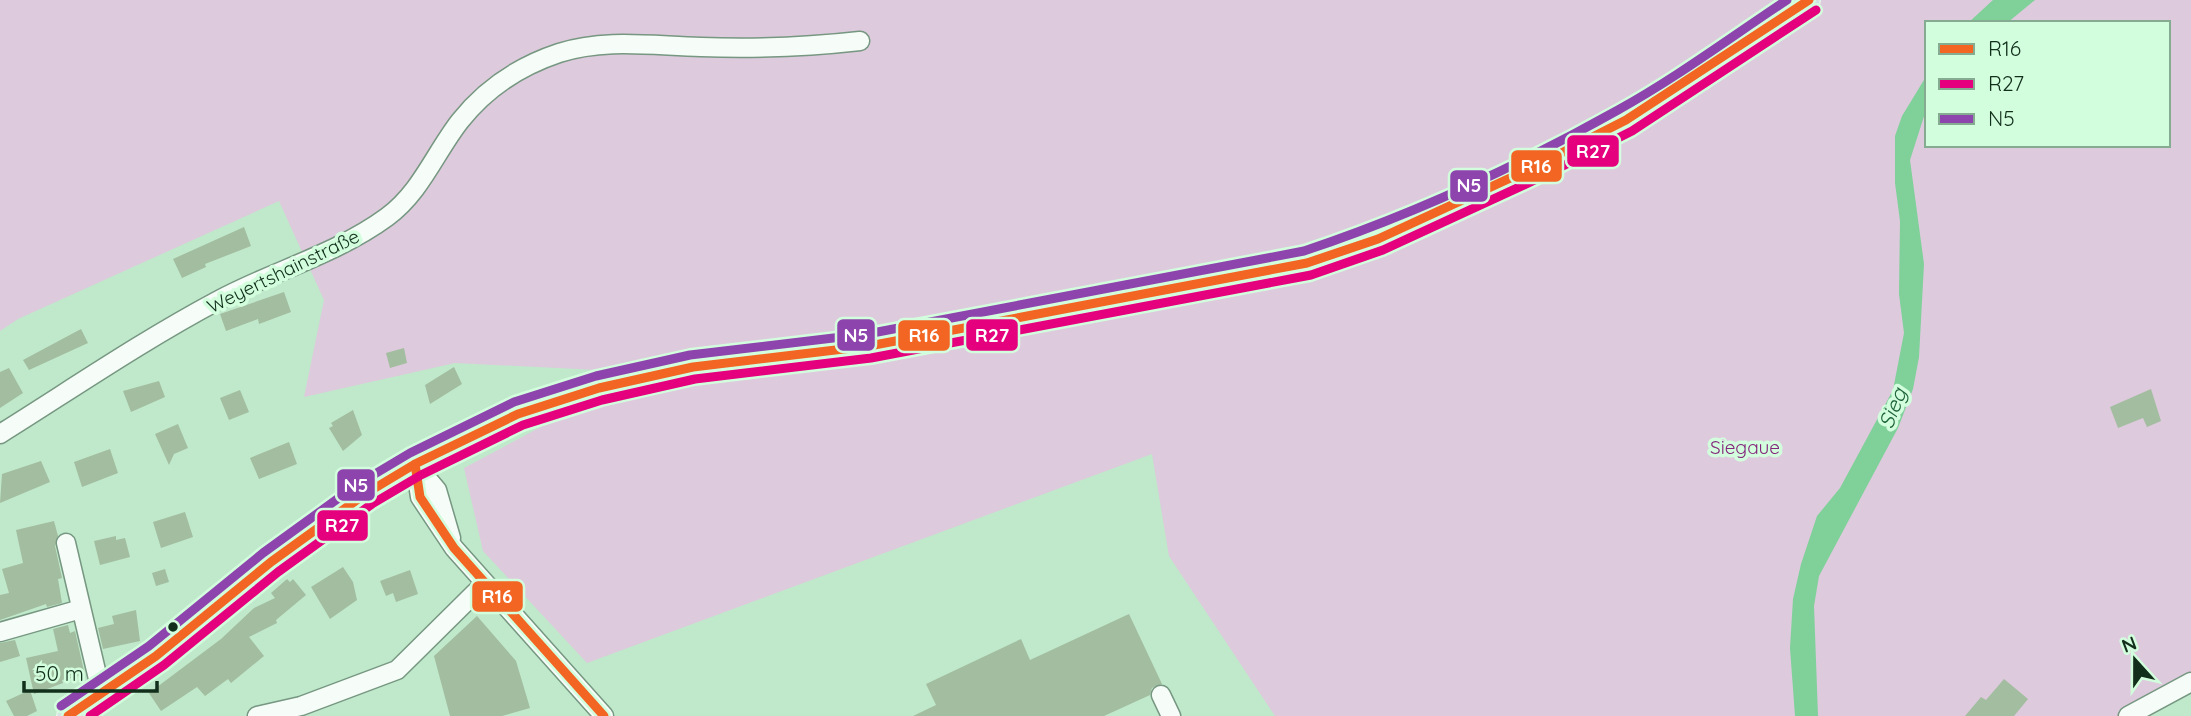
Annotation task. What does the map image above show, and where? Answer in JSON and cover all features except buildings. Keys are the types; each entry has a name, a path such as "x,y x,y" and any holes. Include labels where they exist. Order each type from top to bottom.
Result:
{"main road":[{"path":"68,716 102,696 271,562 365,494 415,464 518,414 561,398 693,367 869,346 1307,263 1378,239 1534,167 1626,120 1808,0"}],"street":[{"name":"Weyertshainstraße","path":"0,434 215,302 317,257 374,226 407,199 474,106 510,76 535,62 562,52 603,45 756,48 860,41"},
{"path":"415,464 438,490 454,548 604,716"},
{"path":"66,543 102,696"},
{"path":"257,716 301,706 397,670 485,583"},
{"path":"0,632 81,609"},
{"path":"2129,716 2191,682"},
{"path":"1161,695 1171,716"}],"green space":[{"name":"Siegaue","path":"0,0 2191,0 2191,685 2137,716 1275,716 1169,556 1152,454 587,663 483,551 464,468 578,407 597,370 455,363 304,397 324,300 279,201 18,319 0,331"}],"water":[{"path":"1993,0 2035,0 2009,21 1970,21"},
{"name":"Sieg","path":"1925,78 1925,113 1910,160 1924,264 1919,357 1913,389 1898,428 1819,576 1814,606 1818,716 1795,716 1790,648 1793,599 1801,564 1817,516 1840,488 1893,390 1904,333 1899,294 1900,221 1895,183 1895,136 1902,116"}],"transit line":[{"name":"N5","path":"61,706 149,646 263,553 358,484 410,453 514,402 596,376 690,355 867,334 1304,251 1385,222 1542,151 1661,85 1787,0"},
{"name":"R16","path":"68,716 156,656 271,562 365,494 415,464 518,414 599,388 693,367 869,346 1307,263 1378,239 1534,167 1626,120 1809,0"},
{"name":"R27","path":"90,716 164,665 278,572 372,504 421,475 523,425 602,400 695,379 871,358 1311,275 1383,250 1539,178 1632,131 1816,10"},
{"name":"R16","path":"415,464 420,497 454,548 604,716"}]}
